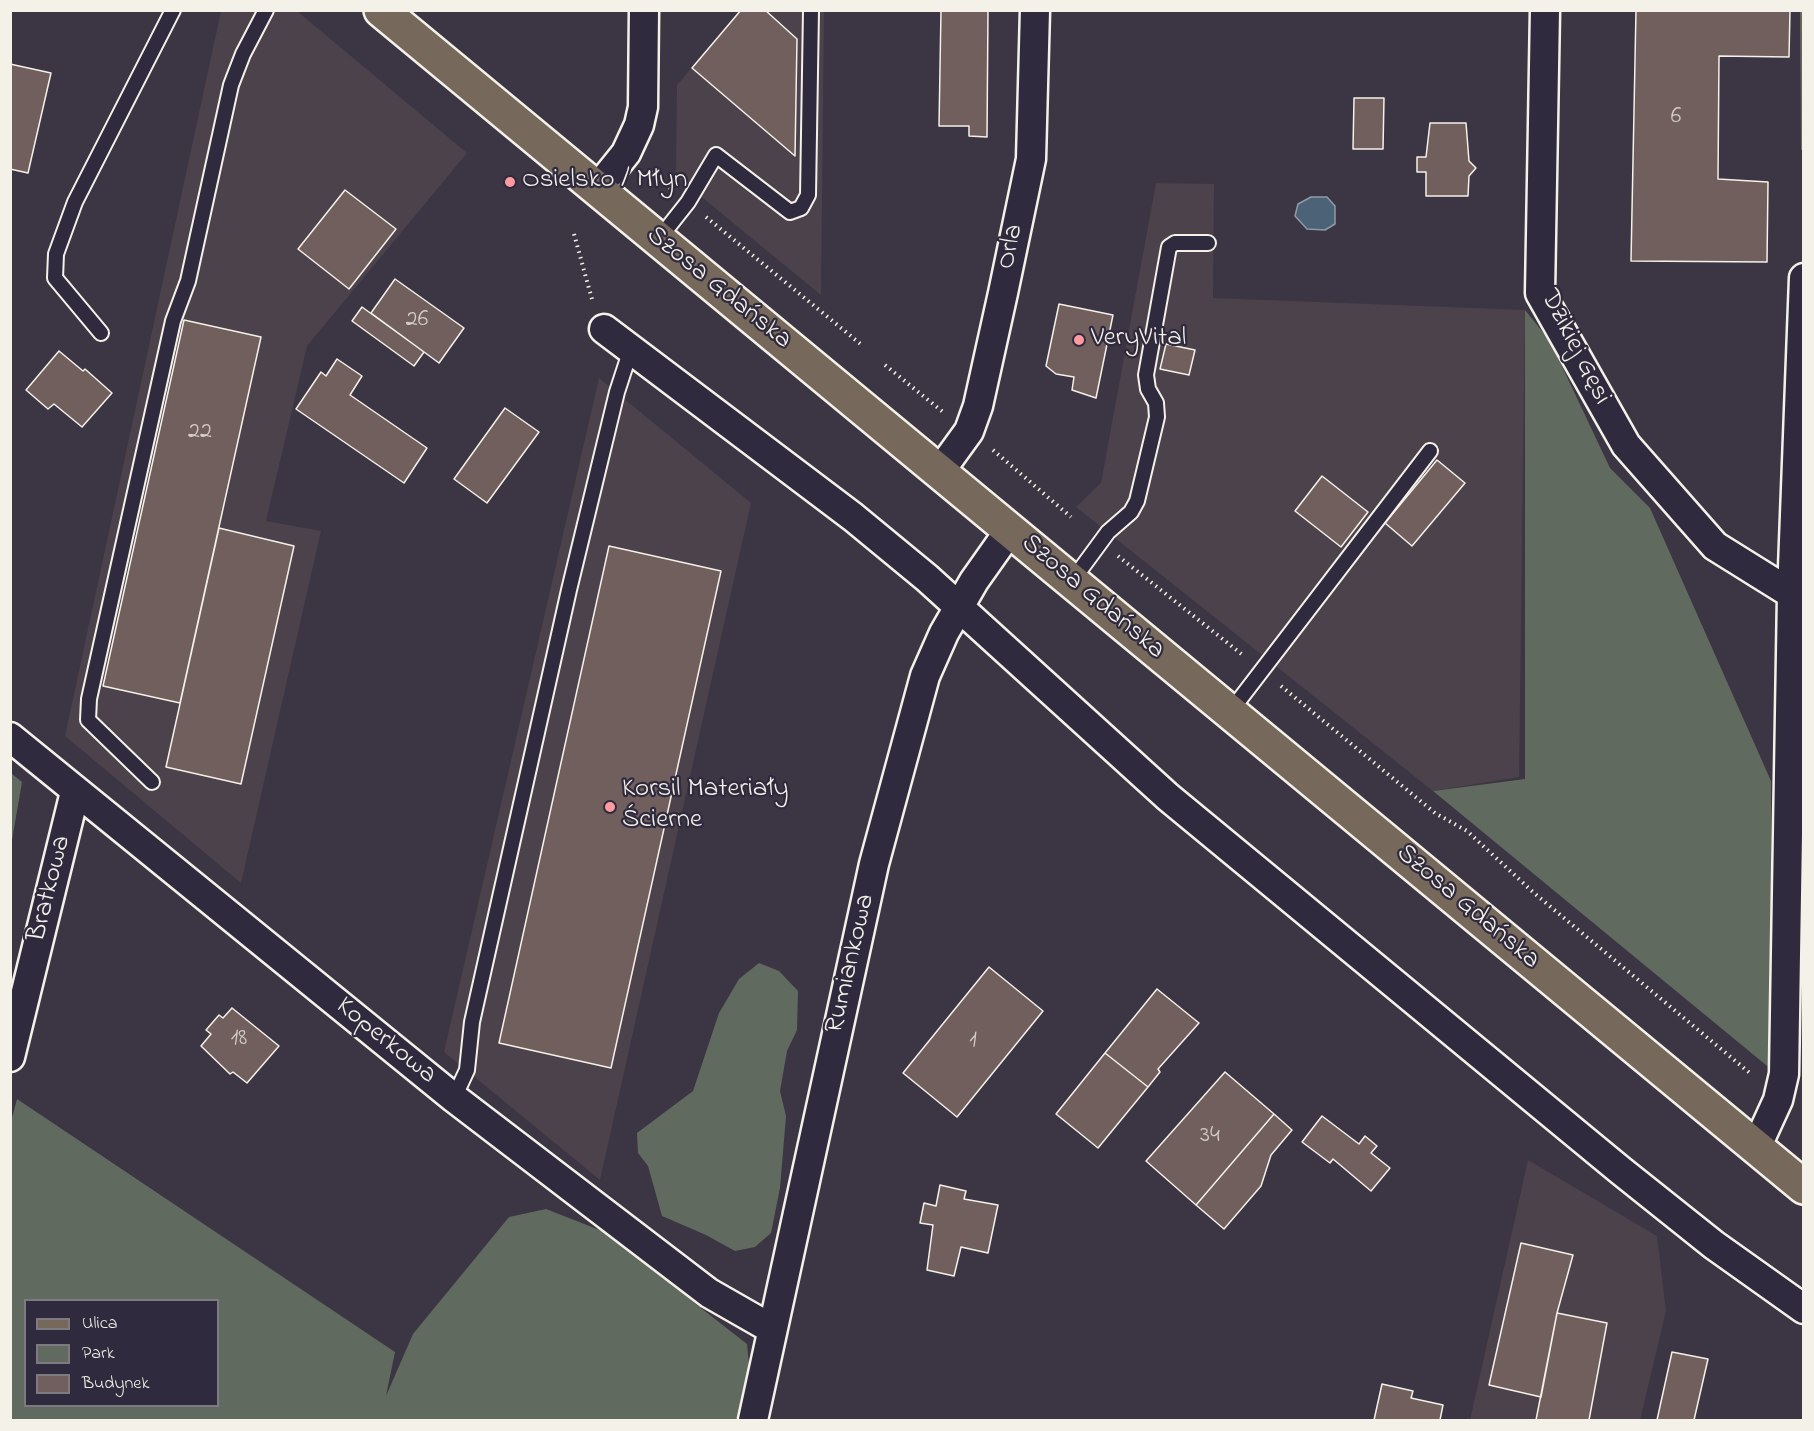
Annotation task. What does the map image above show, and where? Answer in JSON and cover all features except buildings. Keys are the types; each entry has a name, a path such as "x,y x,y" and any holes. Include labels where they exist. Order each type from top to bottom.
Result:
{"main road":[{"name":"Szosa Gdańska","path":"381,10 1803,1187"}],"street":[{"path":"597,189 626,153 639,124 643,107 644,10"},
{"name":"Orla","path":"940,471 969,431 978,406 1031,159 1035,10"},
{"name":"Dzikiej Gęsi","path":"1545,10 1540,293 1626,445 1715,546 1798,595"},
{"path":"1756,1148 1778,1100 1784,1074 1798,595 1803,278"},
{"path":"604,329 853,517 1168,797 1620,1170 1714,1245 1803,1309"},
{"name":"Rumiankowa","path":"753,1420 874,864 925,676 958,608 990,555 1010,530"},
{"name":"Koperkowa","path":"10,737 454,1098 709,1293 772,1329"},
{"name":"Bratkowa","path":"10,1057 75,792"}],"lane":[{"path":"101,333 55,278 56,254 75,202 173,10"},
{"path":"152,782 88,720 89,699 173,321 188,281 231,85 243,54 266,10"},
{"path":"658,240 688,202 716,156 790,212 801,207 808,195 811,10"},
{"path":"1071,581 1108,532 1131,512 1137,501 1157,417 1156,403 1148,389 1146,375 1169,247 1175,243 1208,243"},
{"path":"454,1098 467,1070 472,1022 567,601 617,392 631,349"},
{"path":"1230,711 1430,451"}],"path":[{"path":"642,166 678,194"},
{"path":"699,210 863,346"},
{"path":"574,234 598,320 604,329"},
{"path":"885,365 945,413"},
{"path":"992,450 1071,517"},
{"path":"1113,552 1253,663"},
{"path":"1278,683 1435,813 1467,831 1534,893 1753,1075"}],"shaded area":[{"path":"221,11 297,11 467,153 307,346 266,521 321,531 241,883 65,736"},
{"path":"741,11 824,11 821,295 676,176 677,85"},
{"path":"1156,183 1214,184 1213,298 1525,310 1519,777 1433,791 1076,507 1101,483"},
{"path":"599,378 751,503 600,1180 444,1052"},
{"path":"1528,1160 1657,1236 1666,1311 1640,1420 1470,1420"}],"green space":[{"path":"1800,11 1804,11 1803,150 1801,150"},
{"path":"1525,310 1550,341 1610,468 1650,508 1771,781 1772,1070 1433,791 1525,779"},
{"path":"11,773 22,782 11,846"},
{"path":"759,963 779,971 798,991 797,1030 787,1051 780,1091 786,1116 780,1188 771,1233 755,1247 735,1251 706,1235 662,1216 648,1166 638,1153 637,1133 693,1091 719,1013 739,979"},
{"path":"17,1099 395,1352 386,1396 413,1334 509,1217 546,1209 620,1238 692,1301 747,1344 750,1376 736,1420 11,1420 10,1125"}],"water":[{"path":"1311,197 1327,197 1335,206 1335,224 1325,230 1307,229 1295,216 1298,204"}],"place":[{"name":"Osielsko / Młyn","path":"510,182"},
{"name":"VeryVital","path":"1079,340"},
{"name":"Korsil Materiały Ścierne","path":"610,807"}]}
